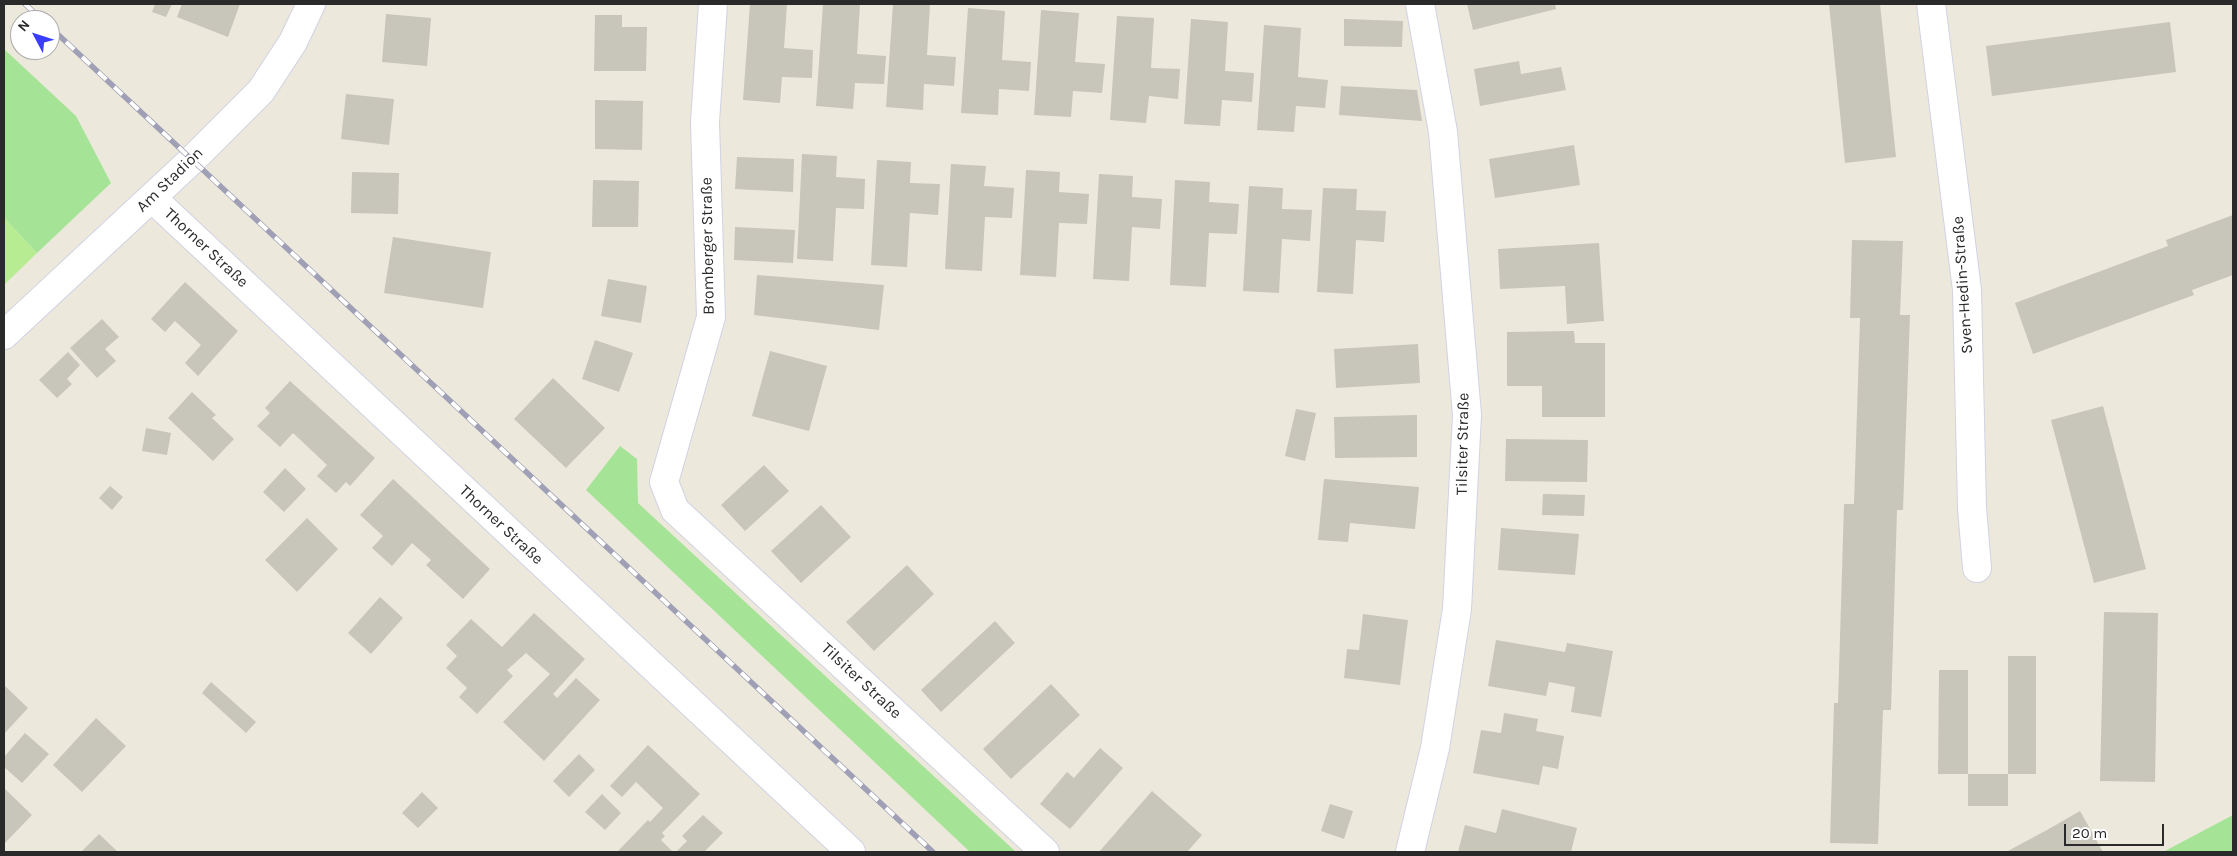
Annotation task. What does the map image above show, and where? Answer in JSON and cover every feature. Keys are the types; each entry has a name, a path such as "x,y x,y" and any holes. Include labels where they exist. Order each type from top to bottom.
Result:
{"street":[{"name":"Am Stadion","path":"4,335 152,198 261,91 293,42 311,4"},
{"name":"Bromberger Straße","path":"676,510 664,482 711,317 705,122 713,4"},
{"name":"Tilsiter Straße","path":"1410,852 1435,748 1457,609 1467,415 1443,132 1420,4"},
{"name":"Sven-Hedin-Straße","path":"1931,4 1966,290 1972,508 1977,568"},
{"name":"Thorner Straße","path":"152,198 851,852"},
{"name":"Tilsiter Straße","path":"676,510 1045,852"}],"green space":[{"path":"4,49 10,55 10,60 16,60 76,116 111,183 37,253 4,218"},
{"path":"4,218 37,253 4,285"},
{"path":"620,446 637,459 638,503 1016,852 970,852 586,490"},
{"path":"2233,815 2233,852 2163,852"}],"building":[{"path":"155,4 172,4 166,17 152,12"},
{"path":"182,4 240,4 228,37 177,17"},
{"path":"750,4 787,4 784,48 813,50 812,78 782,77 780,103 743,100"},
{"path":"823,4 860,4 857,54 886,56 884,84 855,83 853,109 816,106"},
{"path":"893,4 930,5 927,55 956,57 954,86 924,84 923,110 886,107"},
{"path":"1467,4 1555,4 1556,9 1473,30"},
{"path":"1829,4 1880,4 1896,157 1845,163"},
{"path":"968,8 1005,11 1002,60 1031,62 1029,91 999,89 998,115 961,113"},
{"path":"1041,10 1079,13 1075,62 1105,64 1102,93 1073,91 1071,117 1034,115"},
{"path":"386,14 431,18 427,66 382,62"},
{"path":"595,15 622,15 622,27 647,27 646,71 594,71"},
{"path":"1117,16 1154,18 1151,68 1180,69 1178,99 1149,96 1146,123 1110,120"},
{"path":"1191,19 1228,22 1225,71 1254,73 1252,102 1222,100 1220,126 1184,124"},
{"path":"1344,19 1403,21 1402,47 1344,46"},
{"path":"2170,22 2176,72 1992,96 1986,46"},
{"path":"1264,25 1301,28 1298,77 1328,80 1325,108 1296,106 1294,132 1257,130"},
{"path":"1519,61 1521,74 1561,67 1566,90 1480,106 1474,69"},
{"path":"1341,86 1417,90 1422,121 1339,115"},
{"path":"346,94 394,99 389,145 341,139"},
{"path":"595,100 643,101 642,150 595,149"},
{"path":"1574,145 1580,185 1495,198 1489,159"},
{"path":"802,154 837,156 836,177 865,179 864,209 836,208 833,261 797,259"},
{"path":"737,157 794,159 793,192 735,189"},
{"path":"877,160 911,162 910,183 940,184 938,215 910,213 907,267 871,265"},
{"path":"951,164 986,166 984,186 1014,188 1012,218 985,217 982,271 945,269"},
{"path":"1026,170 1060,172 1059,192 1089,194 1087,224 1059,223 1056,277 1020,275"},
{"path":"352,172 399,173 398,214 351,213"},
{"path":"1099,174 1133,176 1132,197 1162,199 1160,229 1132,227 1129,281 1093,279"},
{"path":"593,180 639,181 638,227 592,227"},
{"path":"1175,180 1210,182 1209,202 1239,204 1237,234 1209,233 1206,287 1170,285"},
{"path":"1249,186 1283,188 1282,209 1312,210 1310,241 1282,239 1279,293 1243,291"},
{"path":"1323,188 1357,189 1356,210 1386,211 1384,242 1356,240 1353,294 1317,292"},
{"path":"2233,215 2233,275 2192,290 2194,295 2033,354 2015,303 2168,246 2166,240"},
{"path":"735,227 795,230 793,263 734,260"},
{"path":"393,237 491,252 483,308 384,293"},
{"path":"1852,240 1903,241 1900,315 1910,315 1903,510 1897,510 1891,710 1883,710 1878,844 1830,843 1834,703 1838,703 1844,504 1854,504 1860,318 1850,318"},
{"path":"1599,243 1604,321 1567,324 1565,286 1500,289 1498,249"},
{"path":"757,275 884,285 879,330 754,315"},
{"path":"608,279 647,286 641,323 601,316"},
{"path":"185,282 238,331 198,376 185,363 201,345 175,321 165,332 151,319"},
{"path":"102,319 119,337 105,349 116,361 97,378 70,348"},
{"path":"1574,331 1575,343 1605,343 1605,417 1542,417 1542,386 1507,386 1507,332"},
{"path":"595,340 633,353 619,392 582,379"},
{"path":"1418,344 1420,383 1336,388 1334,349"},
{"path":"770,351 827,366 809,431 752,416"},
{"path":"68,352 80,365 67,379 72,384 57,398 39,380"},
{"path":"553,378 605,428 566,468 514,419"},
{"path":"290,381 375,458 350,486 346,482 336,493 317,476 327,465 293,433 280,447 257,426 270,413 265,408"},
{"path":"192,392 216,415 212,418 234,439 213,461 168,418"},
{"path":"2103,406 2146,569 2094,583 2051,420"},
{"path":"1296,409 1316,413 1305,461 1285,456"},
{"path":"1417,415 1417,457 1335,458 1334,417"},
{"path":"146,428 171,433 167,455 142,451"},
{"path":"1506,439 1588,440 1587,482 1505,481"},
{"path":"764,465 789,491 745,531 721,505"},
{"path":"285,468 306,489 284,512 263,492"},
{"path":"393,479 490,569 463,599 426,565 431,560 412,543 392,566 372,548 383,536 360,515"},
{"path":"1324,479 1419,487 1415,529 1350,523 1348,542 1318,540"},
{"path":"110,486 123,497 112,510 99,498"},
{"path":"1543,494 1585,495 1584,516 1542,515"},
{"path":"821,505 851,537 801,583 771,551"},
{"path":"307,518 338,549 297,592 265,560"},
{"path":"1501,528 1579,534 1575,575 1498,570"},
{"path":"907,565 934,594 874,651 846,622"},
{"path":"380,597 403,618 371,654 348,633"},
{"path":"2104,612 2158,613 2155,782 2100,781"},
{"path":"534,613 585,659 553,694 557,698 576,678 600,700 544,761 503,722 550,674 526,653 507,670 513,676 477,714 459,697 467,688 446,668 457,656 446,645 471,619 502,647"},
{"path":"1363,614 1408,620 1400,685 1344,678 1347,649 1359,650"},
{"path":"995,621 1015,643 941,712 921,690"},
{"path":"1496,640 1565,652 1567,643 1613,651 1601,717 1571,712 1575,687 1549,682 1546,696 1488,686"},
{"path":"2008,656 2036,656 2036,774 2008,774"},
{"path":"1939,670 1968,670 1968,774 1938,774"},
{"path":"211,682 256,722 246,733 202,693"},
{"path":"1051,684 1080,715 1011,779 983,749"},
{"path":"5,686 28,708 4,734 4,688"},
{"path":"1504,713 1538,719 1536,731 1564,736 1558,769 1543,766 1539,785 1473,773 1481,730 1501,733"},
{"path":"96,718 126,746 82,792 53,765"},
{"path":"25,733 49,754 22,783 4,767 4,757"},
{"path":"648,745 700,794 662,833 665,836 661,840 673,852 617,852 648,820 650,822 663,808 636,782 622,797 610,786"},
{"path":"1100,748 1123,768 1070,829 1040,804 1067,772 1074,778"},
{"path":"579,754 595,770 569,797 553,781"},
{"path":"1968,774 2008,774 2008,806 1968,806"},
{"path":"4,788 32,815 4,844"},
{"path":"1152,791 1202,835 1187,852 1099,852"},
{"path":"422,792 438,808 418,828 402,813"},
{"path":"602,794 621,813 605,830 585,812"},
{"path":"1330,804 1353,811 1344,839 1321,831"},
{"path":"1502,809 1577,828 1571,852 1458,852 1465,825 1496,833"},
{"path":"2080,811 2103,852 2006,852 2047,830"},
{"path":"703,815 723,833 704,852 676,852 687,841 682,836"},
{"path":"99,834 118,852 81,852"}],"railway":[{"path":"25,4 31,10"},
{"path":"60,36 933,852"}]}
